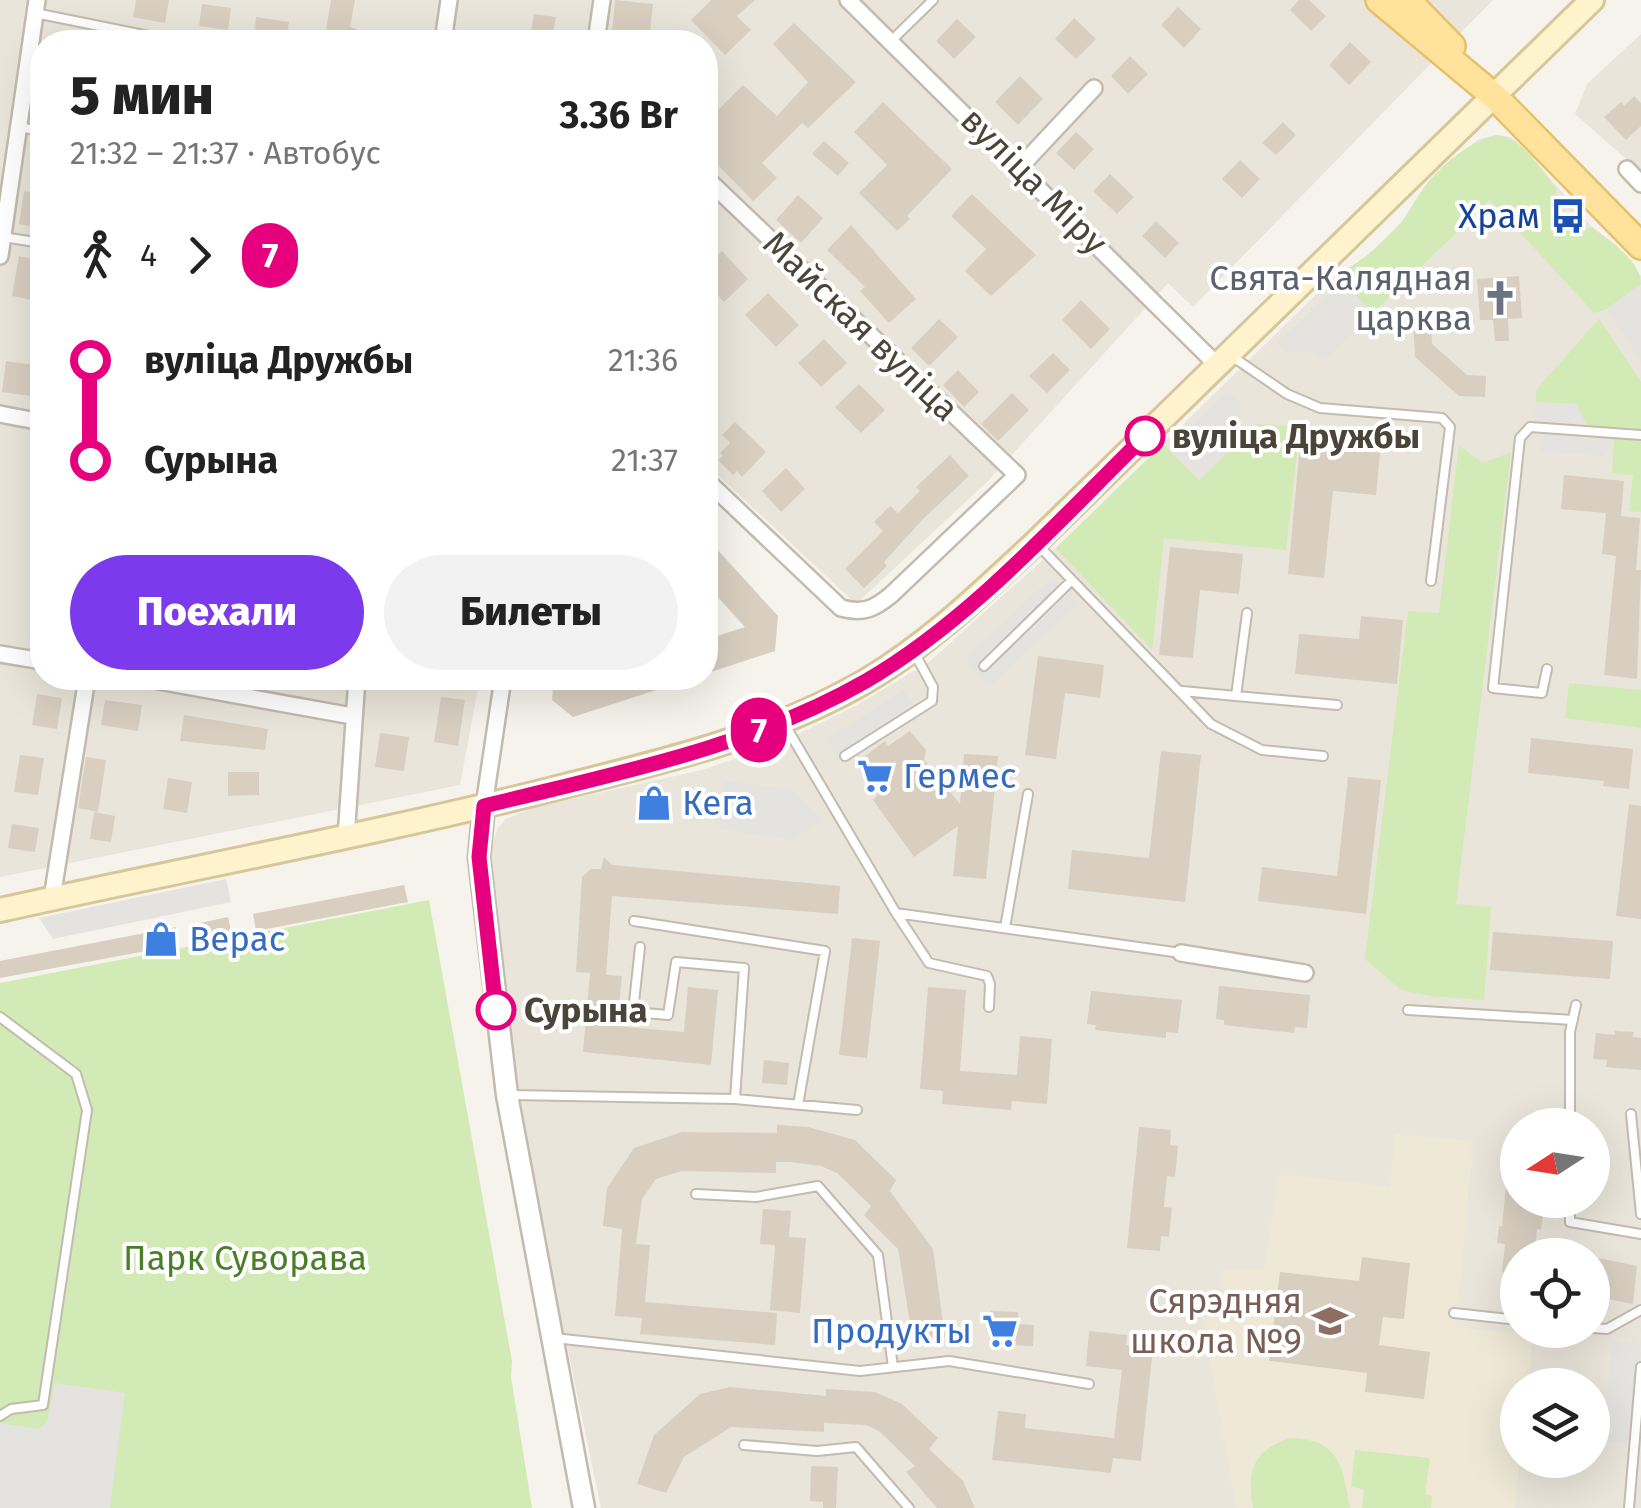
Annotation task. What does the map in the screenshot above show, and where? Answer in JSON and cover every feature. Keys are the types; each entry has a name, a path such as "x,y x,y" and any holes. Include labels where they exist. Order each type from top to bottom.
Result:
{"main road":[{"path":"1379,0 1495,97"},
{"path":"1407,0 1495,97 1641,246"},
{"path":"0,910 346,838 711,748 783,721 866,680 944,628 1036,542 1592,0"}],"street":[{"path":"445,30 449,0"},
{"path":"598,30 602,0"},
{"name":"вуліца Міру","path":"848,0 1223,360"},
{"path":"0,256 30,47"},
{"path":"1020,168 1094,88"},
{"path":"1627,169 1641,184"},
{"name":"Майская вуліца","path":"718,189 1017,475 891,595 875,608 857,612 842,608 718,491"},
{"path":"0,414 30,420"},
{"path":"0,654 30,659"},
{"path":"52,898 85,690"},
{"path":"238,690 352,716"},
{"path":"346,838 355,690"},
{"path":"501,690 479,857 507,1095 584,1508"},
{"path":"1181,952 1306,973"}],"lane":[{"path":"892,42 933,0"},
{"path":"36,7 126,30"},
{"path":"18,127 30,129"},
{"path":"3,238 30,242"},
{"path":"1223,360 1320,408 1442,418 1450,427 1431,581"},
{"path":"1547,669 1542,693 1493,688 1520,438 1530,427 1641,435"},
{"path":"1036,542 1211,724 1262,750 1323,756"},
{"path":"984,666 1072,580"},
{"path":"1236,696 1247,613"},
{"path":"845,756 932,701 933,687 912,650"},
{"path":"1182,692 1337,705"},
{"path":"783,721 896,913 930,963 987,976 989,1007"},
{"path":"1006,928 1028,794"},
{"path":"896,913 1181,952"},
{"path":"634,921 825,951 798,1105"},
{"path":"640,947 633,1012 668,1015 676,962 744,968 736,1099"},
{"path":"1570,1108 1572,1020 1576,1005"},
{"path":"1408,1010 1572,1020"},
{"path":"0,1017 76,1074 87,1110 43,1405 11,1409 0,1416"},
{"path":"507,1095 736,1099 857,1110"},
{"path":"1632,1114 1641,1214"},
{"path":"696,1194 756,1196 818,1186 878,1255 892,1367"},
{"path":"1570,1218 1570,1222 1641,1234"},
{"path":"1610,1328 1641,1310"},
{"path":"1454,1313 1500,1318"},
{"path":"554,1338 860,1370 948,1361 1090,1384"},
{"path":"1629,1508 1641,1367"},
{"path":"744,1446 817,1451 856,1447 909,1508"}],"shaded area":[{"path":"0,0 1493,0 1193,307 1168,283 988,481 856,604 718,475 718,30 30,30 30,690 478,690 460,785 0,877"},
{"path":"1641,34 1641,172 1575,114 1587,84"},
{"path":"1511,137 1592,227 1618,247 1641,276 1641,1508 601,1508 538,1208 517,1075 491,861 491,846 498,828 506,819 532,808 702,770 778,744 857,705 929,662 1056,548 1336,275 1360,263 1402,221 1425,186 1479,139"},
{"path":"1342,282 1373,313 1323,361 1312,351 1286,352 1276,343"},
{"path":"1639,285 1641,288 1641,362 1607,309"},
{"path":"1227,391 1240,402 1238,425 1246,434 1199,480 1170,448"},
{"path":"1536,402 1577,404 1587,426 1615,428 1614,443 1604,456 1541,452 1541,440 1533,433"},
{"path":"1053,576 1078,603 989,687 963,660"},
{"path":"904,690 919,713 842,763 827,739"},
{"path":"724,781 791,789 822,820 792,840 719,829"},
{"path":"226,879 231,902 53,939 39,918"},
{"name":"Сярэдняя школа №9","path":"1395,1134 1473,1141 1456,1327 1500,1332 1500,1348 1532,1348 1530,1368 1500,1368 1500,1478 1518,1478 1515,1508 1236,1508 1202,1315 1220,1315 1223,1269 1263,1270 1280,1174 1390,1187"},
{"path":"1612,1342 1641,1343 1635,1444 1610,1442"},
{"path":"55,1383 125,1393 110,1508 0,1508 0,1423 38,1429 47,1422"}],"green space":[{"path":"1497,135 1516,143 1538,164 1557,190 1552,210 1572,232 1592,227 1599,232 1630,259 1641,284 1607,309 1594,313 1490,200 1373,313 1336,275 1387,238 1447,163 1476,143"},
{"path":"1599,319 1641,382 1641,512 1629,511 1633,475 1612,473 1615,428 1587,426 1576,404 1536,402 1536,390"},
{"path":"1257,424 1300,427 1286,550 1164,538 1152,650 1056,548 1163,444 1199,480"},
{"path":"1459,445 1483,463 1511,452 1456,904 1491,907 1484,1000 1401,990 1365,959 1408,611 1439,613"},
{"path":"1569,683 1641,690 1641,728 1565,718"},
{"name":"Парк Суворава","path":"429,900 512,1361 511,1377 532,1508 0,1508 0,983"},
{"path":"1290,1438 1319,1444 1336,1458 1350,1508 1253,1508 1251,1483 1255,1464 1267,1449"},
{"path":"1355,1450 1430,1458 1425,1494 1432,1496 1431,1508 1362,1508 1364,1489 1351,1487"}],"building":[{"path":"136,0 169,0 165,23 133,17"},
{"path":"331,0 355,0 350,27 357,30 326,30"},
{"path":"615,0 653,4 650,30 612,30"},
{"path":"711,0 755,0 737,16 751,30 725,55 718,48 718,30 701,30 691,20"},
{"path":"1299,0 1309,0 1326,16 1311,31 1290,10"},
{"path":"202,4 231,8 228,30 199,26"},
{"path":"1178,7 1201,29 1184,48 1161,25"},
{"path":"534,14 556,17 553,30 531,30"},
{"path":"256,17 289,22 288,30 255,30"},
{"path":"1074,18 1096,39 1076,59 1055,39"},
{"path":"957,19 976,37 954,59 936,41"},
{"path":"794,23 856,82 808,128 802,123 762,163 777,178 753,201 718,165 718,110 743,85 777,116 808,82 773,44"},
{"path":"1350,42 1371,62 1349,85 1329,65"},
{"path":"1130,56 1148,74 1128,94 1111,76"},
{"path":"1020,76 1043,99 1018,125 995,102"},
{"path":"1634,96 1641,103 1641,126 1626,140 1604,117"},
{"path":"883,102 952,169 897,231 859,193 887,165 854,132"},
{"path":"1283,122 1296,135 1276,155 1262,143"},
{"path":"1076,132 1094,149 1074,170 1056,153"},
{"path":"824,141 849,163 838,176 812,154"},
{"path":"1240,160 1260,179 1242,198 1222,179"},
{"path":"1110,174 1134,197 1117,214 1093,191"},
{"path":"24,191 30,192 30,226 19,224"},
{"path":"972,194 1036,255 991,296 965,271 986,249 951,216"},
{"path":"798,195 823,218 801,243 776,220"},
{"path":"1156,221 1179,243 1165,258 1142,236"},
{"path":"851,225 916,299 889,323 860,291 865,287 827,250"},
{"path":"722,251 748,279 724,302 718,296 718,255"},
{"path":"19,256 30,258 30,299 12,296"},
{"name":"Свята-Калядная царква","path":"1519,276 1522,318 1508,319 1509,341 1495,341 1493,320 1480,320 1477,279"},
{"path":"768,293 799,325 776,347 745,315"},
{"path":"1081,300 1110,329 1091,349 1062,320"},
{"path":"939,319 958,337 929,366 911,348"},
{"path":"1431,321 1432,344 1467,375 1486,376 1485,397 1459,396 1415,357 1413,322"},
{"path":"824,339 847,363 821,387 798,363"},
{"path":"1053,353 1070,370 1047,393 1029,376"},
{"path":"6,361 30,364 30,396 2,392"},
{"path":"958,370 979,392 964,407 943,385"},
{"path":"859,384 885,410 861,433 835,407"},
{"path":"1012,393 1029,410 998,441 981,424"},
{"path":"735,422 766,452 742,477 737,471 733,475 718,460 730,443 722,435"},
{"path":"1300,445 1380,453 1376,495 1333,491 1324,578 1288,574"},
{"path":"950,455 969,476 923,519 884,562 887,566 864,588 845,569 883,531 874,522 890,506 898,513 920,491 916,487"},
{"path":"786,468 805,489 781,512 762,491"},
{"path":"1564,475 1624,481 1621,516 1640,518 1636,570 1641,570 1637,679 1604,675 1616,556 1602,554 1606,513 1561,509"},
{"path":"1170,547 1243,554 1239,594 1200,590 1193,658 1159,655"},
{"path":"718,550 778,616 775,651 718,670 718,636 745,627 718,597"},
{"path":"1361,616 1403,620 1397,684 1295,674 1299,634 1359,639"},
{"path":"1038,656 1104,665 1100,698 1065,693 1056,759 1025,755"},
{"path":"553,690 656,690 573,717 552,700"},
{"path":"37,694 62,698 57,729 32,725"},
{"path":"441,697 465,700 458,746 434,742"},
{"path":"105,700 142,705 138,731 101,725"},
{"path":"184,715 268,729 265,750 180,741"},
{"path":"910,731 926,750 924,760 960,804 964,754 998,756 986,879 953,876 958,826 914,857 873,800 878,795 864,774 872,765 865,756 885,741 888,746"},
{"path":"380,733 409,737 404,771 375,767"},
{"path":"1531,738 1633,749 1629,789 1603,786 1604,781 1528,773"},
{"path":"1161,751 1201,755 1185,902 1068,889 1072,850 1149,858"},
{"path":"20,755 44,758 38,795 14,792"},
{"path":"86,757 106,760 98,812 78,808"},
{"path":"228,772 259,772 259,795 228,796"},
{"path":"1348,777 1381,780 1366,914 1258,901 1262,867 1337,876"},
{"path":"168,778 192,782 187,813 163,809"},
{"path":"1629,804 1641,806 1641,919 1616,916"},
{"path":"94,812 115,816 111,842 90,839"},
{"path":"12,824 39,828 35,852 8,848"},
{"path":"604,857 612,865 840,886 838,914 612,896 606,975 622,976 617,1026 684,1032 688,987 718,990 711,1065 583,1052 590,973 576,972 582,877 591,869 601,869"},
{"path":"404,885 408,902 256,931 253,914"},
{"path":"228,917 232,936 204,941 200,923"},
{"path":"176,927 179,945 0,978 0,961"},
{"path":"1493,932 1613,941 1610,979 1490,970"},
{"path":"852,938 880,941 867,1058 839,1055"},
{"path":"1219,986 1310,995 1307,1028 1295,1027 1294,1033 1224,1025 1224,1020 1216,1019"},
{"path":"928,987 966,990 960,1071 1017,1075 1020,1036 1052,1039 1047,1104 1012,1101 1011,1110 942,1104 943,1091 920,1089"},
{"path":"1091,991 1182,1000 1178,1033 1166,1032 1166,1038 1095,1030 1096,1025 1087,1024"},
{"path":"1615,1031 1634,1032 1633,1037 1641,1038 1641,1070 1606,1067 1607,1060 1593,1059 1596,1033 1615,1035"},
{"path":"764,1060 789,1063 787,1085 762,1083"},
{"path":"777,1125 808,1127 855,1140 896,1180 890,1191 933,1249 945,1337 914,1347 898,1249 864,1215 871,1206 837,1173 821,1166 790,1162 776,1162 776,1173 682,1171 656,1179 642,1199 636,1244 650,1245 645,1302 777,1313 775,1345 640,1334 642,1318 615,1316 622,1229 603,1226 607,1188 634,1148 682,1132 777,1133"},
{"path":"1139,1127 1171,1130 1170,1145 1178,1146 1175,1177 1167,1176 1164,1207 1172,1208 1169,1237 1161,1236 1160,1251 1127,1248"},
{"path":"763,1209 791,1211 789,1237 806,1238 800,1313 770,1310 775,1245 760,1244"},
{"path":"1503,1218 1543,1218 1536,1238 1500,1238 1497,1243"},
{"path":"1362,1257 1410,1263 1404,1319 1383,1317 1379,1345 1430,1352 1424,1399 1365,1392 1367,1373 1269,1361 1280,1272 1359,1281"},
{"path":"1610,1260 1637,1266 1633,1304 1610,1300"},
{"path":"991,1311 1018,1312 1018,1324 1034,1325 1033,1346 989,1344"},
{"path":"1089,1331 1127,1335 1126,1345 1153,1348 1141,1461 1113,1458 1111,1473 992,1460 998,1411 1026,1414 1025,1428 1114,1438 1122,1370 1086,1366"},
{"path":"730,1387 826,1396 826,1389 875,1392 902,1404 938,1438 929,1449 963,1481 975,1508 937,1508 906,1472 915,1466 879,1431 866,1425 824,1423 824,1432 731,1427 684,1457 666,1493 637,1484 654,1435 700,1394"},
{"path":"811,1466 838,1467 836,1508 823,1508 823,1502 810,1501"}],"bus line":[{"name":"7","path":"496,1010 479,857 484,806 711,748 783,721 866,680 944,628 1145,436"}],"place":[{"name":"Храм","path":"1568,216"},
{"name":"Свята-Калядная царква","path":"1500,298"},
{"name":"вуліца Дружбы","path":"1145,436"},
{"name":"Гермес","path":"875,776"},
{"name":"Кега","path":"654,803"},
{"name":"Верас","path":"161,939"},
{"name":"Сурына","path":"496,1010"},
{"name":"Сярэдняя школа №9","path":"1330,1321"},
{"name":"Продукты","path":"1000,1331"}]}
